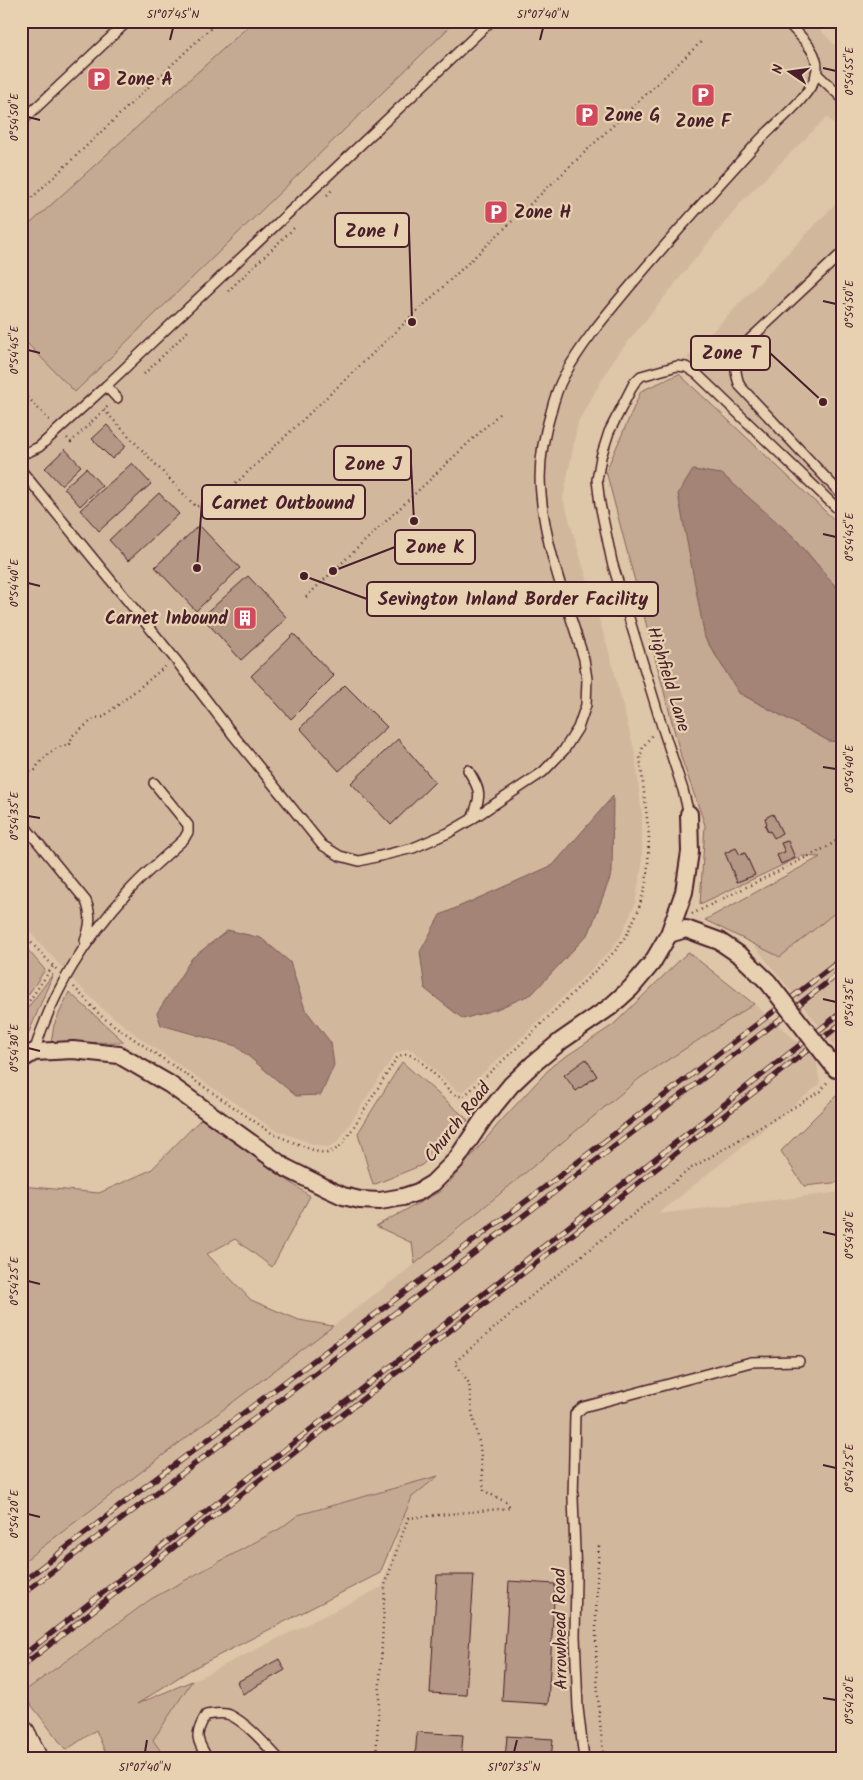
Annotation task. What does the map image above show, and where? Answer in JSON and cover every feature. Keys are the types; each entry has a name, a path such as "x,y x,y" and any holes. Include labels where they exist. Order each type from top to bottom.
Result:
{"street":[{"name":"Highfield Lane","path":"669,934 684,892 690,852 689,814"},
{"path":"669,934 686,929 718,941 741,956 768,982 825,1055 839,1069"},
{"name":"Church Road","path":"27,1056 73,1050 119,1055 169,1084 286,1168 343,1196 360,1200 380,1201 403,1197 418,1192 444,1174 456,1160 484,1118 511,1085 561,1041 610,1007 631,988 652,963 669,934"}],"lane":[{"path":"21,122 128,21"},
{"path":"21,452 39,447 106,386 491,21"},
{"path":"21,470 175,659 322,845 340,856 360,861 413,848 448,833 472,819 543,772 564,750 578,728 586,705 587,679 584,658 548,539 540,493 541,459 550,413 563,378 584,343 673,234 808,91 816,74 815,57 808,44 786,21"},
{"path":"816,74 842,98"},
{"path":"842,253 747,342 737,357 735,373 740,386 842,495"},
{"name":"Highfield Lane","path":"689,814 612,562 600,504 597,480 601,457 609,432 634,382 641,376 677,366 697,374 842,514"},
{"path":"106,386 117,398"},
{"path":"468,770 479,788 478,805 472,819"},
{"path":"27,1056 65,977 84,946 129,890 184,839 188,832 188,825 154,783"},
{"path":"23,824 86,901 91,912 91,923 84,946"},
{"name":"Arrowhead Road","path":"584,1759 578,1699 574,1498 575,1414 583,1407 751,1362 800,1361"},
{"path":"208,1759 199,1743 198,1729 206,1715 219,1713 229,1715 257,1736 279,1759"}],"path":[{"path":"21,208 218,21"},
{"path":"104,410 196,507 232,487 701,42"},
{"path":"228,291 296,226"},
{"path":"144,374 190,329"},
{"path":"21,390 71,442 117,398"},
{"path":"306,597 499,414"},
{"path":"21,776 35,770 38,763 61,745 70,744 72,736 95,718 103,717 175,659"},
{"path":"21,932 101,1016 112,1024 274,1134 318,1152 335,1150 343,1144 396,1059 401,1055 406,1054 415,1057 452,1092 463,1097 523,1042 615,951 627,934 638,911 646,884 649,836 640,757 643,747 661,723"},
{"path":"676,918 694,914 842,837"},
{"path":"21,1013 53,966"},
{"path":"376,1759 385,1585 408,1518 510,1508 508,1503 484,1491 480,1446 472,1412 469,1383 455,1362 536,1292 690,1169 821,1091 839,1069"},
{"path":"599,1546 595,1631 600,1728 604,1759"}],"shaded area":[{"path":"21,21 812,21 842,53 842,131 827,117 743,200 614,359 578,422 563,499 609,652 635,753 642,816 642,865 635,904 621,936 610,951 509,1050 462,1092 457,1091 451,1086 413,1050 406,1049 395,1054 338,1142 328,1147 315,1145 273,1129 144,1041 103,1009 76,983 21,922"},
{"path":"254,21 456,21 75,392 21,337 21,232"},
{"path":"842,197 842,506 687,358"},
{"path":"679,374 842,527 842,594 794,537 705,638 739,693 829,741 842,742 842,907 780,957 705,920 820,857 802,856 700,904 705,825 682,760 606,471 641,391","holes":["773,814 782,833 774,837 765,826 767,824 765,818","787,841 795,858 781,864 777,855 785,852 781,843","736,848 740,855 745,853 755,875 737,882 725,853"]},
{"path":"693,470 722,474 794,537 842,594 842,742 829,741 739,693 705,638 678,494"},
{"path":"613,796 612,873 589,933 532,994 497,1009 463,1019 425,989 420,952 440,915 553,865"},
{"path":"842,874 842,1049 836,1047 753,944"},
{"path":"228,930 261,938 290,962 305,1009 331,1043 334,1065 321,1095 296,1096 236,1046 161,1025 157,1013 192,958"},
{"path":"21,942 45,970 21,1005"},
{"path":"688,952 754,1004 640,1078 415,1264 412,1243 376,1226 443,1190 500,1122 553,1065 613,1025","holes":["586,1060 597,1076 576,1091"]},
{"path":"53,974 27,1037 21,1041 21,1017"},
{"path":"69,992 124,1042 51,1043 54,1025"},
{"path":"754,1004 816,1058 820,1084 658,1214 842,1192 842,1759 166,1759 153,1740 192,1681 382,1587 404,1516 281,1528 151,1599 22,1693 21,1498 299,1320 333,1326 415,1264 640,1078"},
{"path":"402,1062 468,1120 422,1165 373,1185 358,1133"},
{"path":"842,1090 842,1182 804,1186 781,1151"},
{"path":"201,1119 310,1196 272,1267 235,1239 207,1254 251,1300 299,1320 333,1326 24,1561 21,1561 21,1186 99,1193 151,1170"},
{"path":"438,1476 412,1497 380,1573 190,1670 137,1704 192,1681 153,1740 166,1759 108,1759 96,1730 66,1750 22,1693 151,1599 281,1528 298,1515"}],"building":[{"path":"107,425 126,446 112,459 92,439"},
{"path":"65,449 81,466 61,485 45,468"},
{"path":"132,463 151,484 99,531 80,510"},
{"path":"86,468 102,486 80,506 64,488"},
{"path":"159,493 179,514 128,561 109,540"},
{"path":"199,525 240,568 196,611 155,567"},
{"name":"Carnet Inbound","path":"248,576 287,618 241,660 202,617"},
{"path":"294,634 334,676 291,719 251,676"},
{"path":"345,685 387,727 339,771 300,728"},
{"path":"398,739 435,782 391,825 351,783"},
{"path":"773,814 782,833 774,838 770,831 768,832 765,825 767,824 765,818"},
{"path":"788,841 795,858 781,864 777,855 785,852 781,843"},
{"path":"736,848 740,855 745,853 755,875 737,882 725,853"},
{"path":"586,1059 597,1076 576,1091 564,1075"},
{"path":"437,1575 474,1575 466,1695 430,1693"},
{"path":"509,1581 555,1584 548,1704 502,1701"},
{"path":"279,1659 285,1670 243,1694 237,1682"},
{"path":"417,1732 463,1735 461,1759 415,1759"},
{"path":"507,1736 553,1739 551,1759 505,1759"},
{"path":"226,1754 229,1759 219,1759 219,1757"}],"railway":[{"path":"21,1583 142,1489 553,1181 842,959"},
{"path":"21,1595 535,1207 842,971"},
{"path":"21,1657 842,1012"},
{"path":"21,1667 842,1023"}],"place":[{"name":"Zone A","path":"99,79"},
{"name":"Zone F","path":"703,95"},
{"name":"Zone G","path":"587,115"},
{"name":"Zone H","path":"496,212"},
{"name":"Zone I","path":"412,322"},
{"name":"Zone T","path":"823,402"},
{"name":"Zone J","path":"414,521"},
{"name":"Carnet Outbound","path":"197,568"},
{"name":"Zone K","path":"333,571"},
{"name":"Sevington Inland Border Facility","path":"304,576"},
{"name":"Carnet Inbound","path":"245,618"}]}
